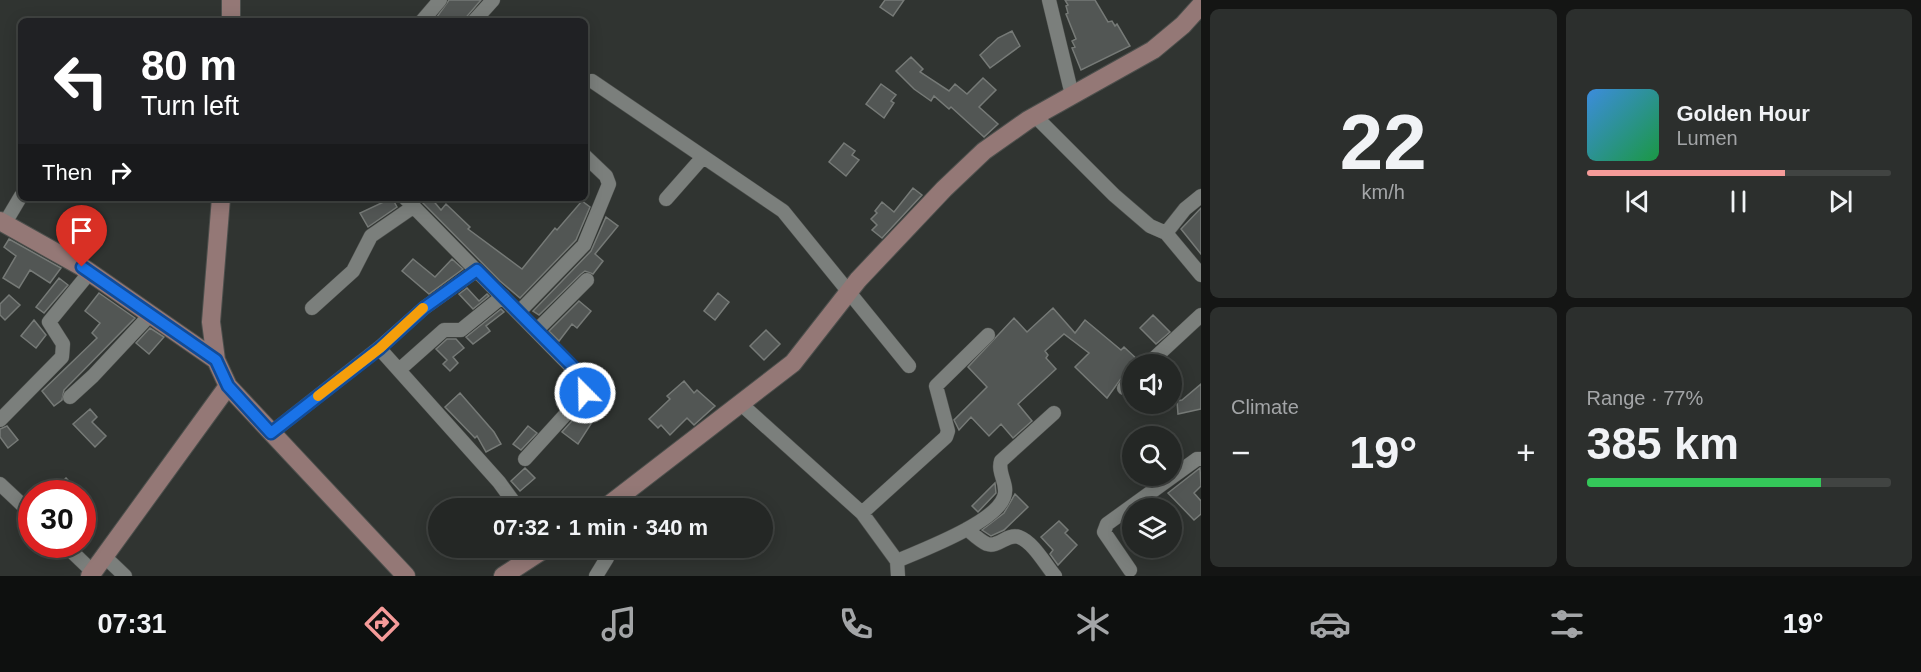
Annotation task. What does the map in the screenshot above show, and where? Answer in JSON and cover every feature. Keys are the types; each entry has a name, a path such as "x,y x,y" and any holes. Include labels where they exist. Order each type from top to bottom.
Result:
{"street":[{"path":"231,0 231,18"},
{"path":"477,18 493,0"},
{"path":"1049,0 1072,95"},
{"path":"424,18 436,1"},
{"path":"618,498 793,363 848,293 944,189 984,152 1035,116 1153,50 1198,15"},
{"path":"592,81 783,211 909,366"},
{"path":"1035,116 1123,202 1150,226 1166,233 1201,275"},
{"path":"666,198 703,157"},
{"path":"519,312 588,238 609,183 606,176 588,159"},
{"path":"1166,233 1185,210 1201,196"},
{"path":"18,200 2,222 90,272 216,360"},
{"path":"221,201 211,322 216,360 228,386 406,576"},
{"path":"312,308 353,271 371,236 409,203 588,384 585,393 525,459"},
{"path":"271,433 380,348 424,308 477,270"},
{"path":"0,420 62,357 63,344 49,322 90,272"},
{"path":"537,330 587,280"},
{"path":"399,370 447,328 461,330 503,296"},
{"path":"70,396 93,376 151,314"},
{"path":"1159,354 1201,315"},
{"path":"861,513 946,437 948,431 936,386 988,335"},
{"path":"380,348 511,498"},
{"path":"77,558 92,574 228,386"},
{"path":"741,404 861,513 897,561 898,576"},
{"path":"897,561 982,520 1005,496 1000,466 1005,456 1054,413"},
{"path":"1130,570 1104,532 1107,524 1197,459 1201,459"},
{"path":"0,484 18,501"},
{"path":"967,529 986,544 993,545 1011,536 1019,537 1028,543 1054,576"},
{"path":"104,556 125,576"},
{"path":"503,576 531,558"},
{"path":"596,576 606,558"}],"building":[{"path":"449,0 481,0 466,18 436,18"},
{"path":"885,0 904,0 893,16 880,7"},
{"path":"1065,0 1095,0 1108,22 1112,21 1115,26 1117,24 1130,46 1081,70 1072,48 1075,47 1072,41 1076,39 1066,14 1068,5"},
{"path":"1012,31 1020,46 990,68 980,55 998,38"},
{"path":"911,57 923,69 920,72 949,91 955,84 967,94 983,78 996,90 979,107 998,124 984,137 951,107 949,109 934,96 931,101 914,89 896,71"},
{"path":"881,84 896,95 891,101 894,103 884,118 866,104"},
{"path":"844,143 855,151 852,155 859,160 846,176 829,162"},
{"path":"913,188 922,195 882,238 872,230 877,225 871,219 877,213 875,211 882,202 894,212"},
{"path":"386,201 394,201 397,207 368,227 360,213"},
{"path":"421,201 434,201 441,210 446,204 470,227 468,229 522,269 555,228 557,230 582,201 590,207 576,240 520,298 500,281"},
{"path":"1201,208 1201,254 1181,229"},
{"path":"606,217 618,226 595,254 603,261 593,274 585,271 539,315 533,311 591,251"},
{"path":"9,239 61,268 50,283 30,270 19,288 3,278 16,256 4,247"},
{"path":"413,259 435,277 452,259 463,269 429,294 402,271"},
{"path":"59,278 68,285 44,313 36,307"},
{"path":"467,288 479,301 487,294 489,296 473,309 459,294"},
{"path":"99,293 135,318 64,390 62,400 54,406 42,391 97,338 92,333 100,323 85,311"},
{"path":"718,293 729,302 715,320 704,311"},
{"path":"9,295 20,305 5,320 0,315 0,304"},
{"path":"579,301 591,311 577,328 572,324 559,341 549,331"},
{"path":"1053,308 1075,333 1085,320 1121,350 1124,347 1132,354 1122,354 1122,377 1107,398 1075,367 1089,353 1064,334 1045,351 1048,355 1046,358 1056,369 1018,404 1032,421 1013,438 1001,424 989,436 971,417 959,430 954,420 987,387 968,367 1014,318 1027,332"},
{"path":"501,309 504,312 486,326 490,331 473,344 466,337"},
{"path":"1153,315 1170,332 1156,344 1140,328"},
{"path":"34,320 46,335 36,348 21,336"},
{"path":"150,328 164,337 149,354 136,343"},
{"path":"766,330 780,344 764,360 750,346"},
{"path":"447,339 456,339 464,348 453,357 458,363 450,371 443,364 447,360 436,349"},
{"path":"684,381 694,393 697,390 715,406 694,425 687,418 670,435 661,425 658,428 649,419 670,399 667,396"},
{"path":"1201,384 1201,409 1182,413 1182,400"},
{"path":"460,393 494,432 501,444 486,452 477,436 475,438 445,407"},
{"path":"589,402 600,410 578,444 562,432"},
{"path":"90,409 97,417 92,422 106,436 95,447 73,424"},
{"path":"7,426 18,440 8,448 0,437 0,429"},
{"path":"528,426 537,433 521,450 513,444"},
{"path":"525,468 535,478 520,491 511,481"},
{"path":"1200,468 1201,486 1194,493 1201,501 1201,514 1194,520 1182,508 1182,498 1173,498 1168,493 1177,486 1182,486 1182,482"},
{"path":"995,483 996,493 978,512 972,506"},
{"path":"1015,494 1028,507 1004,530 991,536 982,530 1004,513"},
{"path":"1059,521 1068,530 1065,533 1077,545 1058,565 1050,554 1053,550 1041,537"}],"slow traffic":[{"path":"318,396 380,348 423,308"}],"route":[{"path":"82,267 216,360 228,386 271,433 380,348 408,320 477,270 585,379 588,389 585,393"}]}
